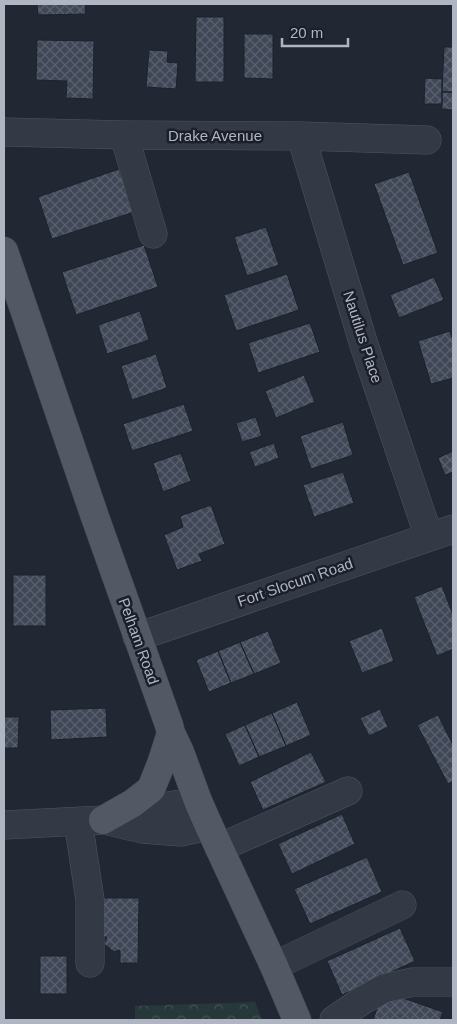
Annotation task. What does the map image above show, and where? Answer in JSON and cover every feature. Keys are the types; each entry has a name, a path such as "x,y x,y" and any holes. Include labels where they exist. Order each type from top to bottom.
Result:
{"main road":[{"name":"Pelham Road","path":"4,251 171,733 198,801 297,1020"},
{"path":"90,821 133,803 151,789 162,764 171,733"}],"street":[{"name":"Drake Avenue","path":"4,132 301,136 427,140"},
{"path":"124,135 153,234"},
{"name":"Nautilus Place","path":"301,136 364,345 441,533"},
{"name":"Fort Slocum Road","path":"137,637 441,533"},
{"path":"90,821 214,837 348,791"},
{"path":"4,825 90,821 198,801"},
{"path":"90,821 90,963"},
{"path":"274,966 402,905"},
{"path":"334,1020 363,1000 385,988 413,982 453,982"}],"green space":[{"path":"255,1002 262,1020 135,1020 135,1006"}],"building":[{"path":"37,4 85,4 86,14 38,15"},
{"path":"196,17 224,17 224,82 195,82"},
{"path":"244,34 273,34 273,79 244,78"},
{"path":"37,40 94,41 93,99 66,98 67,81 36,80"},
{"path":"444,47 453,47 453,92 442,92"},
{"path":"149,50 168,51 167,62 178,63 176,89 146,87"},
{"path":"425,78 442,79 442,104 424,104"},
{"path":"442,92 453,92 453,110 442,109"},
{"path":"119,169 134,212 52,239 38,197"},
{"path":"409,172 438,253 403,265 374,184"},
{"path":"266,227 279,265 247,276 234,237"},
{"path":"144,245 158,287 76,315 62,272"},
{"path":"287,274 299,310 236,331 224,295"},
{"path":"434,277 444,300 399,318 390,295"},
{"path":"140,311 149,340 107,354 98,325"},
{"path":"310,323 320,352 258,373 248,343"},
{"path":"450,331 453,341 453,378 431,384 418,341"},
{"path":"156,354 167,388 132,400 121,366"},
{"path":"304,375 315,402 276,418 265,391"},
{"path":"184,404 193,431 132,451 123,424"},
{"path":"256,417 262,436 242,442 236,423"},
{"path":"343,422 353,455 311,469 300,436"},
{"path":"274,443 279,458 255,467 249,452"},
{"path":"453,451 453,472 445,475 438,458"},
{"path":"181,453 191,481 163,492 153,463"},
{"path":"343,472 354,503 314,517 303,485"},
{"path":"211,505 225,544 199,554 202,561 177,570 164,535 183,527 180,516"},
{"path":"13,575 46,575 46,626 13,626"},
{"path":"442,586 453,615 453,649 437,656 414,597"},
{"path":"382,628 394,661 362,673 349,641"},
{"path":"268,631 281,663 254,674 240,642"},
{"path":"240,642 254,674 231,683 218,651"},
{"path":"218,651 231,683 209,692 196,660"},
{"path":"297,702 311,735 286,746 272,713"},
{"path":"106,708 107,737 51,740 50,710"},
{"path":"380,709 388,727 369,736 360,718"},
{"path":"272,713 286,746 259,757 245,725"},
{"path":"438,715 453,745 453,781 448,784 417,725"},
{"path":"4,717 19,717 18,748 4,748"},
{"path":"245,725 259,757 239,766 225,734"},
{"path":"311,752 326,782 263,810 250,782"},
{"path":"342,814 355,844 292,874 278,844"},
{"path":"367,857 382,892 310,924 294,889"},
{"path":"98,898 139,898 138,963 120,963 120,950 114,952 104,944 107,937 97,937"},
{"path":"400,928 415,961 342,995 327,961"},
{"path":"40,956 67,956 67,994 40,994"},
{"path":"383,991 443,1012 440,1020 373,1020"}]}
